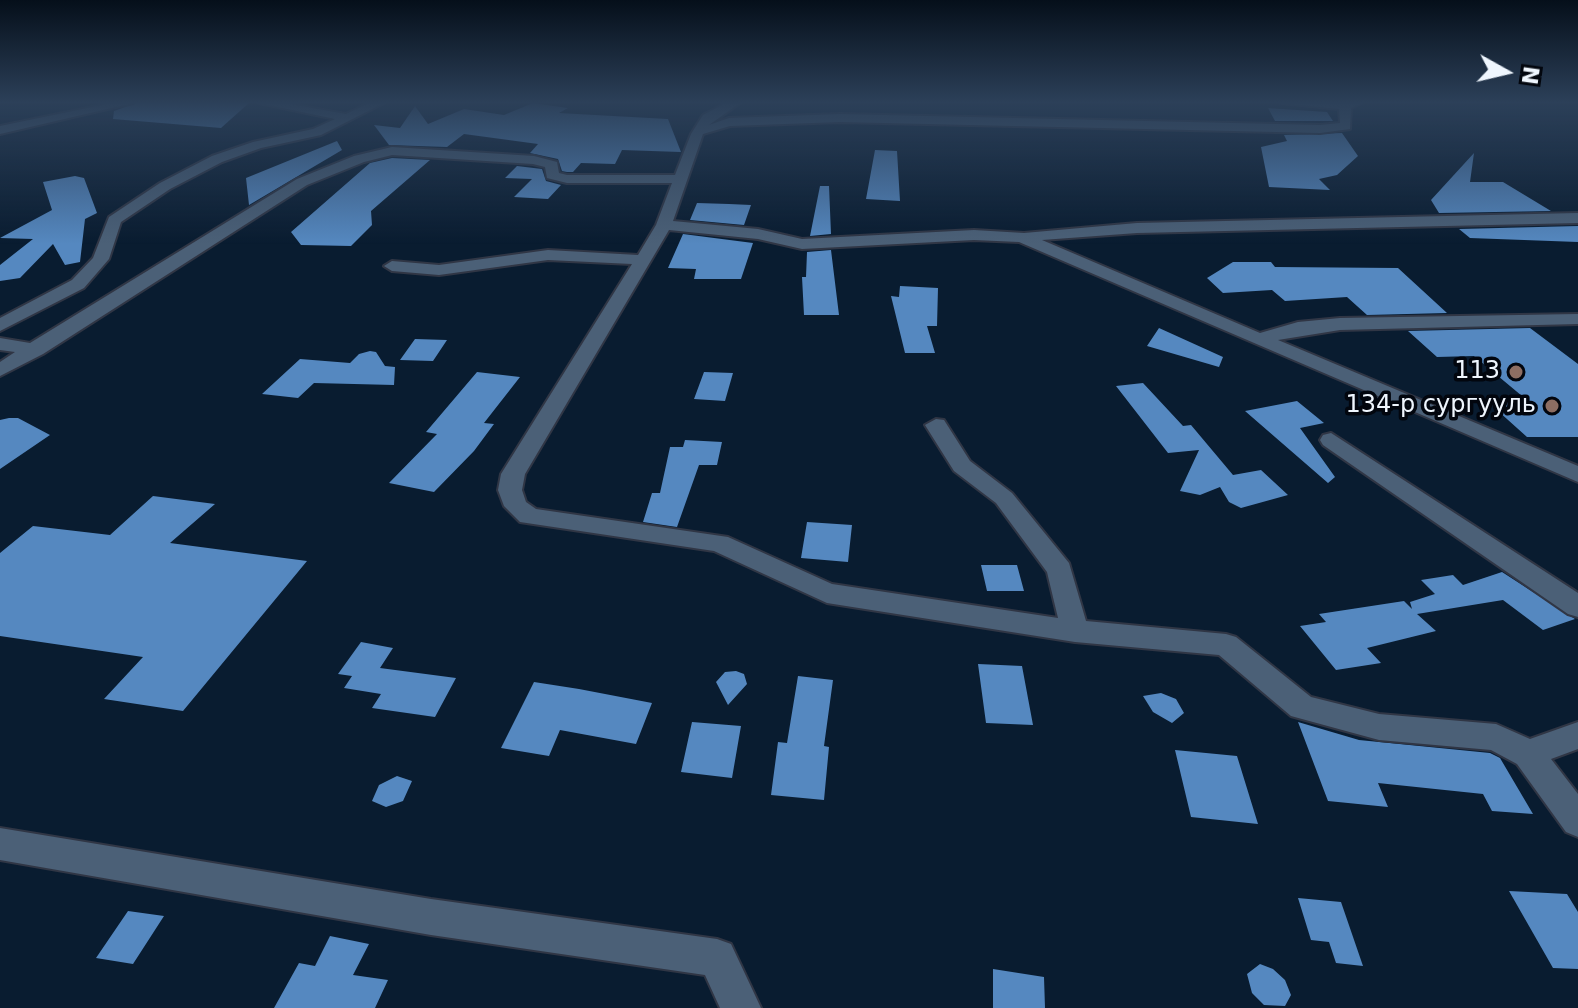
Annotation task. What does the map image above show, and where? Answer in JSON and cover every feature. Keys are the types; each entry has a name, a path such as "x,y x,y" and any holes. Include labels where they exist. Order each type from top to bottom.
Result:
{"street":[{"path":"1,331 78,284 101,259 114,220 165,186 217,159 243,150"},
{"path":"692,150 664,225 513,474 510,490 516,506 529,516 719,543 827,593 1075,631 1226,645 1302,707 1379,727 1496,737 1528,754 1578,821"},
{"path":"0,370 302,182 359,159 392,151 534,160 552,165 552,175 581,180 683,179"},
{"path":"664,225 758,234 802,244 974,235 1022,237 1137,228 1578,218"},
{"path":"1099,269 1102,250 1110,236 1137,228"},
{"path":"1022,237 1260,339 1319,361 1578,475"},
{"path":"392,266 439,270 548,255 642,260"},
{"path":"1,331 72,309 147,279"},
{"path":"1260,339 1298,328 1340,324 1578,319"},
{"path":"1,331 36,350"},
{"path":"936,425 962,466 1004,498 1060,570 1075,631"},
{"path":"1331,440 1578,607"},
{"path":"1528,754 1578,735"},
{"path":"0,844 431,917 717,958 741,1008"}],"building":[{"path":"315,150 342,150 249,205 246,178"},
{"path":"533,150 622,150 615,164 581,163 573,172 562,171 558,159 530,153"},
{"path":"623,150 680,150 681,152"},
{"path":"875,150 897,151 900,201 866,199"},
{"path":"1262,150 1354,150 1358,156 1337,175 1319,179 1330,190 1269,187"},
{"path":"1474,153 1470,182 1503,182 1551,211 1439,213 1431,200"},
{"path":"392,158 430,160 371,211 372,225 351,246 301,245 291,232 370,163"},
{"path":"517,166 542,169 546,181 561,185 548,199 514,197 532,179 505,178"},
{"path":"75,176 84,178 97,213 85,219 80,262 65,265 53,244 20,278 0,281 0,265 33,239 0,238 52,210 43,182"},
{"path":"820,186 829,186 831,234 810,236"},
{"path":"697,203 751,205 744,225 690,220"},
{"path":"1578,226 1578,242 1470,238 1459,229"},
{"path":"683,234 753,243 741,279 694,279 696,269 668,268"},
{"path":"831,250 839,315 804,315 802,277 806,277 807,252"},
{"path":"1233,262 1271,262 1275,267 1398,268 1447,313 1367,315 1347,297 1285,301 1272,290 1223,293 1207,278"},
{"path":"900,286 938,288 937,326 927,326 935,353 905,353 891,296 899,297"},
{"path":"1159,328 1223,357 1219,367 1147,346"},
{"path":"1530,328 1578,364 1578,437 1527,437 1488,402 1528,401 1474,356 1437,357 1408,331"},
{"path":"415,339 447,340 433,361 400,360"},
{"path":"376,352 385,366 395,367 394,385 314,383 298,398 262,394 300,359 350,363 359,354"},
{"path":"477,372 520,377 484,423 494,424 474,451 434,492 389,483 437,434 426,432"},
{"path":"704,372 733,373 725,401 694,399"},
{"path":"1143,383 1183,426 1191,425 1233,475 1261,470 1288,495 1241,508 1229,502 1220,487 1200,495 1180,491 1199,450 1168,453 1116,386"},
{"path":"1297,401 1324,423 1300,428 1335,477 1328,483 1245,411"},
{"path":"18,418 50,435 0,469 0,420"},
{"path":"685,440 722,442 717,465 699,465 677,527 643,522 652,493 660,493 670,447 683,447"},
{"path":"153,496 215,504 170,543 307,561 183,711 104,699 143,657 0,636 0,553 33,526 110,535"},
{"path":"807,522 852,525 848,562 801,558"},
{"path":"981,565 1017,565 1024,591 987,591"},
{"path":"1502,572 1575,619 1543,630 1503,600 1417,614 1436,631 1367,648 1381,663 1336,670 1300,626 1326,622 1319,614 1404,601 1412,609 1410,602 1435,594 1421,580 1453,575 1463,585"},
{"path":"361,642 393,648 380,668 456,678 435,717 372,708 381,694 344,688 352,676 338,674"},
{"path":"978,664 1022,666 1033,725 986,723"},
{"path":"725,672 744,674 747,684 728,705 716,682"},
{"path":"798,676 833,680 824,746 829,747 824,800 771,795 778,742 787,743"},
{"path":"534,682 652,703 636,744 560,730 549,756 501,748"},
{"path":"1161,693 1176,699 1184,713 1172,723 1153,712 1143,696"},
{"path":"692,722 741,726 732,778 681,772"},
{"path":"1298,722 1359,740 1490,753 1500,758 1533,814 1492,811 1483,794 1378,783 1388,807 1328,801"},
{"path":"1175,750 1237,756 1258,824 1191,817"},
{"path":"397,776 412,781 403,801 386,807 372,801 379,785"},
{"path":"1509,891 1567,894 1578,912 1578,969 1553,968"},
{"path":"1298,898 1341,902 1363,966 1336,963 1329,942 1311,940"},
{"path":"128,911 164,916 133,964 96,958"},
{"path":"330,936 369,944 353,975 388,980 375,1008 274,1008 299,963 315,966"},
{"path":"1260,964 1273,969 1285,980 1291,995 1285,1006 1264,1005 1252,993 1247,974"},
{"path":"993,969 1044,977 1045,1008 993,1008"}],"place":[{"name":"113","path":"1516,372"},
{"name":"134-р сургууль","path":"1552,406"}]}
